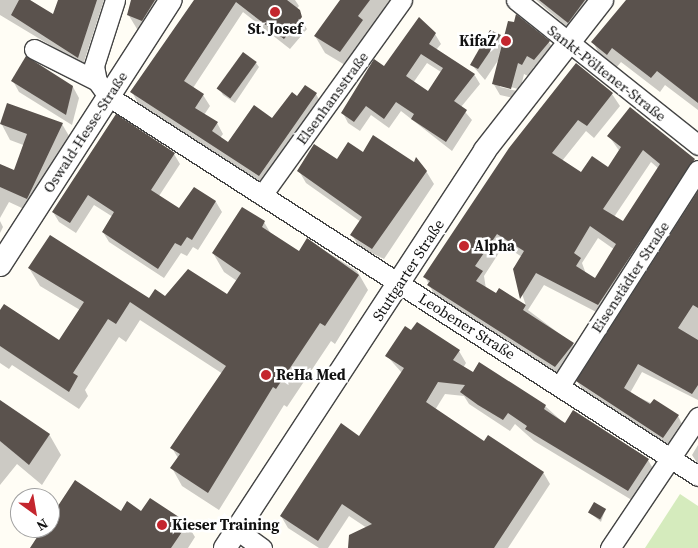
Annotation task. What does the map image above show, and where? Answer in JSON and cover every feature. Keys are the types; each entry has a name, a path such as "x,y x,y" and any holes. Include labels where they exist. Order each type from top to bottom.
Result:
{"street":[{"path":"102,88 94,66 116,0"},
{"name":"Oswald-Hesse-Straße","path":"0,265 102,88 171,0"},
{"name":"Elsenhansstraße","path":"262,195 402,0"},
{"name":"Sankt-Pöltener-Straße","path":"516,0 698,145"},
{"name":"Stuttgarter Straße","path":"231,539 400,284 485,150 602,0"},
{"name":"Leobener Straße","path":"34,48 102,88 262,195 561,384 698,476"},
{"name":"Eisenstädter Straße","path":"561,384 698,170"},
{"path":"610,548 698,418"},
{"path":"231,539 262,548"}],"green space":[{"path":"680,494 698,506 698,548 645,548"}],"building":[{"path":"19,0 30,0 53,14 58,0 97,0 78,58 11,15"},
{"path":"131,0 155,0 142,21 127,15"},
{"path":"194,0 287,0 300,10 302,17 284,39 236,2 184,81 204,94 195,108 218,122 212,131 228,142 254,105 272,118 292,92 297,96 305,85 317,93 259,176 130,92"},
{"path":"340,0 370,0 358,16 363,20 340,52 314,36"},
{"path":"539,0 585,0 568,23"},
{"path":"626,0 698,0 698,103 657,71 651,78 612,48 607,55 591,42"},
{"path":"516,14 550,41 534,60 527,56 522,65 518,63 511,89 492,84 508,21 514,22"},
{"path":"419,17 436,33 429,44 475,74 454,101 467,110 446,142 411,119 414,114 396,102 384,119 366,106 354,122 341,113 374,59 384,66","holes":["421,54 443,68 428,91 406,76"]},
{"path":"490,30 501,35 478,69 470,65"},
{"path":"243,52 257,62 230,98 217,88"},
{"path":"26,56 73,86 66,115 11,81"},
{"path":"576,63 613,93 587,126 578,120 552,153 581,172 592,156 608,167 621,147 607,136 630,107 695,159 598,305 536,273 520,299 513,269 524,251 497,234 475,266 483,271 476,281 496,293 499,288 526,305 523,310 574,343 555,367 427,285 430,281 423,277 509,148","holes":["643,150 660,164 623,221 603,209","590,226 616,244 595,278 576,266 581,258 574,253"]},
{"path":"7,103 63,123 27,199 0,187 0,164 14,170 27,134 0,124"},
{"path":"116,114 175,153 151,190 179,208 194,187 216,201 192,240 187,237 181,246 175,243 158,269 102,232 114,212 88,195 70,223 52,212"},
{"path":"373,135 414,162 416,157 427,171 372,249 350,235 362,217 297,171 314,144 337,159 348,142 363,152"},
{"path":"698,191 698,308 693,305 678,328 698,340 698,385 692,394 638,364 624,388 650,404 654,399 679,415 663,438 576,381"},
{"path":"242,207 265,221 262,227 299,251 307,238 359,275 325,326 320,323 276,389 273,387 208,493 170,468 180,454 170,448 226,366 130,302 116,324 108,319 73,373 78,376 69,392 0,346 0,310 4,304 59,340 84,302 28,268 50,235 149,298 155,289 165,296 188,269 227,294 241,273 212,253"},
{"path":"417,322 460,350 453,360 473,372 479,362 546,405 544,409 565,423 573,410 649,459 628,491 525,429 527,426 508,413 503,420 478,405 460,392 465,385 438,382 426,402 484,441 488,435 544,472 494,548 348,548 349,535 372,524 342,504 318,541 280,516 341,423 359,436 404,368 385,356 405,326 411,330"},
{"path":"0,400 50,434 29,465 0,441"},
{"path":"75,480 121,511 127,501 141,511 150,498 188,523 171,548 30,548 36,538 60,538 60,503"},
{"path":"594,502 606,509 600,519 588,512"}],"place":[{"name":"St. Josef","path":"275,12"},
{"name":"KifaZ","path":"506,41"},
{"name":"Alpha","path":"464,246"},
{"name":"ReHa Med","path":"266,375"},
{"name":"Kieser Training","path":"162,525"}]}
